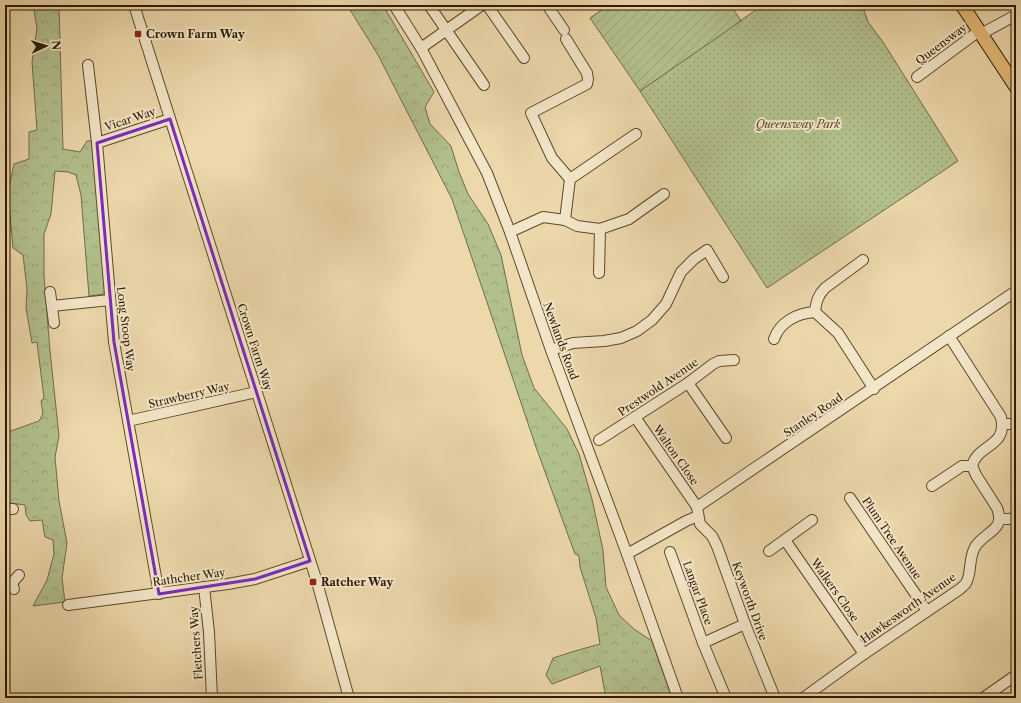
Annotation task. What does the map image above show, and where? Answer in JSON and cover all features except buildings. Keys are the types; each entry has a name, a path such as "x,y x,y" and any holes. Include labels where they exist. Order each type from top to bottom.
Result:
{"main road":[{"path":"962,5 1016,88"}],"street":[{"name":"Crown Farm Way","path":"134,5 310,561 349,698"},
{"name":"Newlands Road","path":"394,5 421,48 487,173 510,232 551,350 627,554 678,698"},
{"path":"428,5 484,85"},
{"path":"421,48 482,5"},
{"path":"487,5 524,58"},
{"path":"547,5 587,73 588,79 587,84 531,113 552,158 570,179 565,220"},
{"name":"Queensway","path":"917,77 980,32 1016,15"},
{"name":"Long Stoop Way","path":"88,65 97,143 114,342 159,594"},
{"name":"Vicar Way","path":"97,143 170,119"},
{"path":"570,179 636,134"},
{"path":"510,232 543,218 565,220 577,226 600,229 629,219 664,194"},
{"path":"599,273 600,229"},
{"path":"551,350 573,343 604,341 621,338 636,331 652,320 666,304 681,272 694,259 707,250 723,277"},
{"path":"815,312 816,301 820,293 863,260"},
{"name":"Stanley Road","path":"627,554 686,521 949,336 1016,291"},
{"path":"50,292 54,323"},
{"path":"52,306 110,300"},
{"path":"774,339 777,331 789,320 806,312 815,312 838,333 874,389"},
{"path":"949,336 998,411 1002,424 1002,431 999,439 993,445 976,456 972,466 997,508 1000,519 1016,517"},
{"name":"Prestwold Avenue","path":"598,440 688,383 713,364 719,361 734,360"},
{"path":"688,383 726,438"},
{"name":"Strawberry Way","path":"128,422 256,392"},
{"name":"Walton Close","path":"635,417 698,512"},
{"path":"1002,424 1016,424"},
{"path":"932,486 962,466 972,466"},
{"name":"Plum Tree Avenue","path":"850,498 927,610"},
{"name":"Keyworth Drive","path":"698,512 700,524 712,536 717,546 775,698"},
{"name":"Hawkesworth Avenue","path":"802,698 927,610 960,589 966,583 969,574 970,558 977,544 995,529 1000,519"},
{"path":"769,551 812,520"},
{"name":"Walkers Close","path":"785,540 864,654"},
{"name":"Langar Place","path":"670,552 703,643 726,698"},
{"name":"Rathcher Way","path":"68,606 255,579 310,561"},
{"path":"10,585 19,575"},
{"name":"Fletchers Way","path":"204,587 209,632 212,698"},
{"name":"Langar Place","path":"703,643 746,624"},
{"path":"983,698 1016,675"}],"highlighted area":[{"path":"170,119 310,561 255,579 159,594 114,342 97,143"}],"green space":[{"path":"33,5 59,5 63,149 80,152 87,141 93,141 105,294 89,296 81,195 76,175 68,172 55,171 51,214 44,234 44,276 59,436 55,457 59,501 67,543 62,578 65,602 33,606 47,580 54,554 53,540 45,537 42,520 30,521 26,515 25,505 10,503 5,481 5,473 9,457 5,457 5,433 39,421 43,414 41,401 44,398 37,342 32,343 26,308 27,289 23,255 13,248 8,192 14,164 29,159 29,132 37,130 32,62 37,28"},
{"path":"347,5 383,5 434,92 425,107 430,124 451,146 468,194 488,224 501,255 522,355 534,388 567,429 579,454 592,499 603,550 606,587 619,615 634,629 652,641 672,698 606,698 600,666 552,684 546,675 553,658 600,644 596,618 580,567 579,556 575,554 536,447 452,199 378,55"},
{"path":"609,5 740,5 734,10 741,21 640,91 590,18"},
{"name":"Queensway Park","path":"763,5 862,5 868,22 883,42 958,161 767,288 640,91"}],"place":[{"name":"Crown Farm Way","path":"138,34"},
{"name":"Ratcher Way","path":"313,582"}]}
